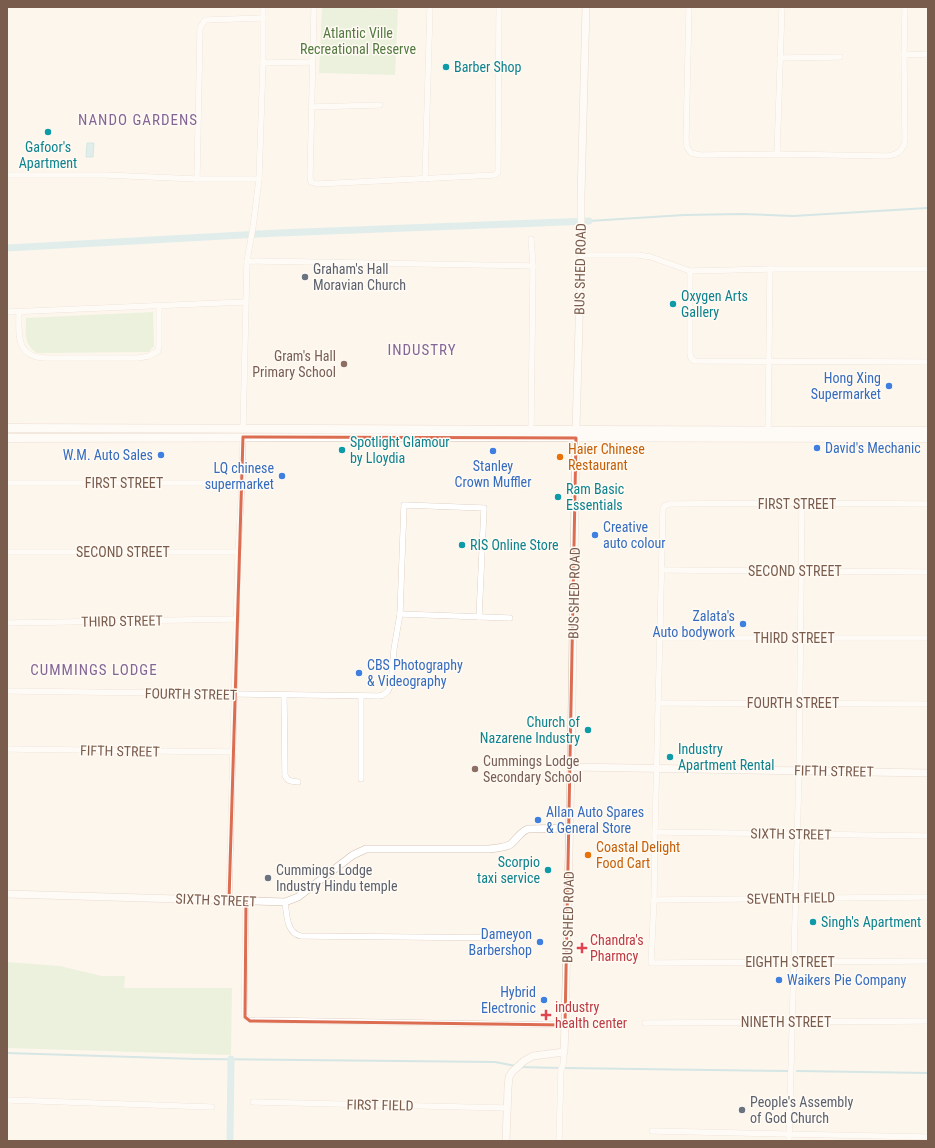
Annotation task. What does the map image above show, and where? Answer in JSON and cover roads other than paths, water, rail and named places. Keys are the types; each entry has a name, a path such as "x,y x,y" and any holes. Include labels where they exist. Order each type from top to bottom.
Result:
{"main road":[{"path":"7,428 243,433 576,434 928,438"},
{"path":"7,438 531,429 576,434 768,430 928,430"}],"street":[{"path":"229,900 238,552 242,483 245,302 247,261 250,249 259,179 263,63 263,7"},
{"path":"314,7 310,177 311,182 316,184 495,175 498,172 499,7"},
{"path":"425,179 430,7"},
{"name":"BUS SHED ROAD","path":"564,1052 572,767 576,434 586,7"},
{"path":"689,7 686,140 689,150 700,155 777,154 887,156 897,154 902,150 905,141 905,7"},
{"path":"777,154 782,7"},
{"path":"197,179 200,28 205,20 263,18"},
{"path":"904,55 928,54"},
{"path":"780,58 840,57"},
{"path":"263,63 312,62"},
{"path":"311,107 380,105"},
{"path":"7,175 104,175 197,179 259,179"},
{"path":"530,239 533,266 531,429"},
{"path":"581,255 638,255 651,257 690,271 770,269 928,269"},
{"path":"247,261 533,266"},
{"path":"768,430 770,269"},
{"path":"690,271 690,354 692,360 696,362 928,362"},
{"path":"7,312 245,302"},
{"path":"19,311 20,340 25,350 33,357 143,357 154,354 158,351 159,305"},
{"name":"FIRST STREET","path":"7,483 242,483"},
{"path":"789,1141 799,771 802,503"},
{"name":"FIRST STREET","path":"662,570 663,508 669,504 928,504"},
{"path":"479,617 484,508 404,505 400,614 479,617 510,618"},
{"name":"SECOND STREET","path":"7,552 238,552"},
{"path":"654,900 662,570"},
{"name":"SECOND STREET","path":"662,570 928,572"},
{"name":"FOURTH STREET","path":"7,691 379,696 386,694 391,684 394,649 400,614"},
{"name":"THIRD STREET","path":"7,623 236,619"},
{"name":"THIRD STREET","path":"660,638 928,638"},
{"path":"284,695 285,774 288,780 298,782"},
{"path":"361,696 361,779"},
{"name":"FOURTH STREET","path":"658,703 928,704"},
{"name":"FIFTH STREET","path":"7,749 233,752"},
{"name":"FIFTH STREET","path":"572,767 928,773"},
{"name":"SIXTH STREET","path":"7,894 285,902 302,894 363,849 501,848 510,844 522,832 528,829 570,828"},
{"name":"SIXTH STREET","path":"655,832 928,836"},
{"name":"SEVENTH FIELD","path":"654,900 928,897"},
{"name":"EIGHTH STREET","path":"654,900 651,963 928,961"},
{"path":"246,901 244,1015 248,1020 565,1025"},
{"path":"285,902 290,929 295,934 300,936 510,938"},
{"name":"NINETH STREET","path":"645,1023 928,1021"},
{"path":"506,1141 508,1088 509,1077 512,1072 524,1061 533,1056 564,1052 563,1065 561,1069 559,1141"},
{"path":"7,1100 212,1107"},
{"name":"FIRST FIELD","path":"253,1102 507,1108"},
{"path":"652,1131 928,1137"}],"water":[{"path":"87,143 94,143 93,157 86,157"}],"waterway":[{"path":"589,221 684,215 742,214 793,216 928,208"},
{"path":"7,248 278,233 589,221"},
{"path":"7,1053 196,1059 495,1062 516,1066"},
{"path":"230,1141 231,1059"},
{"path":"520,1067 560,1068"},
{"path":"566,1068 789,1071"},
{"path":"797,1071 928,1073"}],"place":[{"name":"Barber Shop","path":"446,67"},
{"name":"Gafoor's Apartment","path":"48,132"},
{"name":"Graham's Hall Moravian Church","path":"305,277"},
{"name":"Oxygen Arts Gallery","path":"673,304"},
{"name":"Gram's Hall Primary School","path":"344,364"},
{"name":"Hong Xing Supermarket","path":"889,386"},
{"name":"David's Mechanic","path":"817,448"},
{"name":"Spotlight Glamour by Lloydia","path":"342,450"},
{"name":"Stanley Crown Muffler","path":"493,451"},
{"name":"W.M. Auto Sales","path":"161,455"},
{"name":"Haier Chinese Restaurant","path":"560,457"},
{"name":"LQ chinese supermarket","path":"282,476"},
{"name":"Ram Basic Essentials","path":"558,497"},
{"name":"Creative auto colour","path":"595,535"},
{"name":"RIS Online Store","path":"462,545"},
{"name":"Zalata's Auto bodywork","path":"743,624"},
{"name":"CBS Photography & Videography","path":"359,673"},
{"name":"Church of Nazarene Industry","path":"588,730"},
{"name":"Industry Apartment Rental","path":"670,757"},
{"name":"Cummings Lodge Secondary School","path":"475,769"},
{"name":"Allan Auto Spares & General Store","path":"538,820"},
{"name":"Coastal Delight Food Cart","path":"588,855"},
{"name":"Scorpio taxi service","path":"548,870"},
{"name":"Cummings Lodge Industry Hindu temple","path":"268,878"},
{"name":"Singh's Apartment","path":"813,922"},
{"name":"Dameyon Barbershop","path":"540,942"},
{"name":"Chandra's Pharmcy","path":"582,948"},
{"name":"Waikers Pie Company","path":"779,980"},
{"name":"Hybrid Electronic","path":"544,1000"},
{"name":"industry health center","path":"546,1015"},
{"name":"People's Assembly of God Church","path":"742,1110"}],"district":[{"name":"NANDO GARDENS","path":"138,120"},
{"name":"INDUSTRY","path":"422,350"},
{"name":"CUMMINGS LODGE","path":"94,670"}],"park label":[{"name":"Atlantic Ville Recreational Reserve","path":"358,42"}]}
